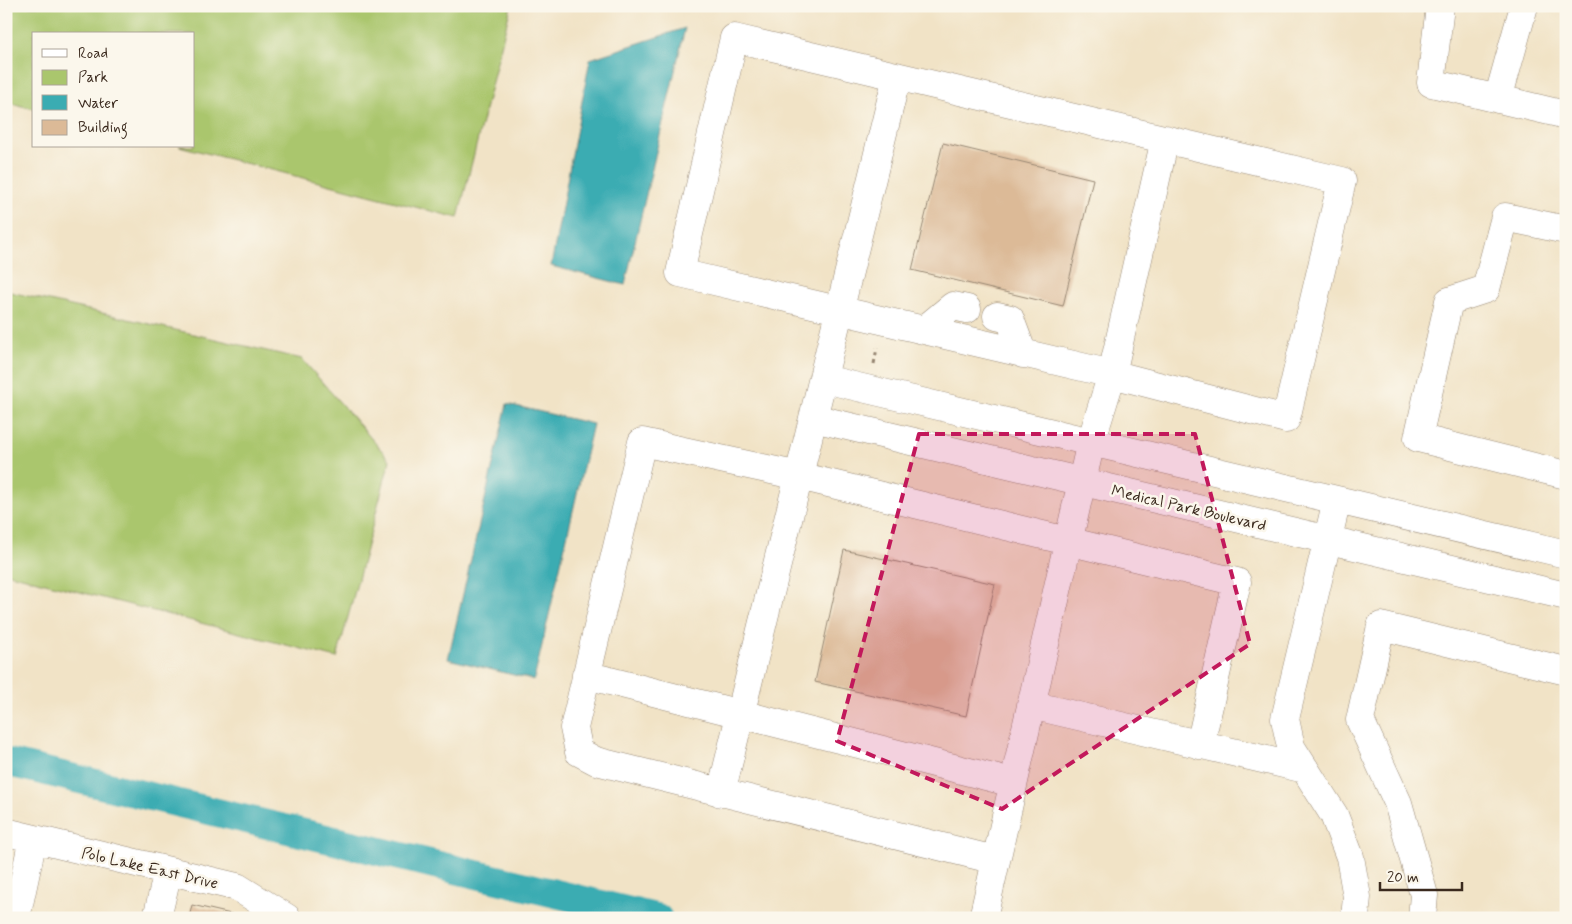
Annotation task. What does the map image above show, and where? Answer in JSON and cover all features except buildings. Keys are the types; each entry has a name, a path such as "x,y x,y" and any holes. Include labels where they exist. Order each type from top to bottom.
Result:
{"street":[{"path":"1440,6 1431,83 1566,115"},
{"path":"1498,99 1524,6"},
{"path":"734,38 897,76 1342,182 1286,419 1112,374 680,273 734,38"},
{"path":"721,793 897,76"},
{"path":"983,918 1082,481 1112,374 1165,139"},
{"path":"1566,230 1505,217 1486,289 1450,301 1418,438 1566,475"},
{"path":"924,330 953,306 967,309"},
{"path":"997,316 1010,319 1024,354"},
{"path":"824,379 1566,554"},
{"name":"Medical Park Boulevard","path":"813,418 1566,596"},
{"path":"995,860 596,761 579,752 574,728 642,442 799,476 1237,582 1200,745"},
{"path":"1337,500 1285,718 1291,747 1334,815 1350,856 1357,897 1355,918"},
{"path":"1422,918 1424,895 1398,803 1360,720 1381,626 1566,671"},
{"path":"586,675 1013,783"},
{"path":"1031,705 1305,769"},
{"name":"Polo Lake East Drive","path":"6,832 237,888 287,918"},
{"path":"16,918 33,839"},
{"path":"157,918 168,871"}],"path":[{"path":"873,369 877,344"}],"highlighted area":[{"path":"919,434 1195,434 1250,644 1002,809 837,741"}],"green space":[{"path":"6,6 511,6 458,218 187,148 195,148 195,32 32,32 32,108 6,102"},
{"path":"6,291 302,359 390,460 337,658 6,573"}],"water":[{"path":"685,28 625,285 551,266 590,59"},
{"path":"507,404 593,424 534,680 448,659"}],"waterway":[{"path":"6,762 658,918"}]}
